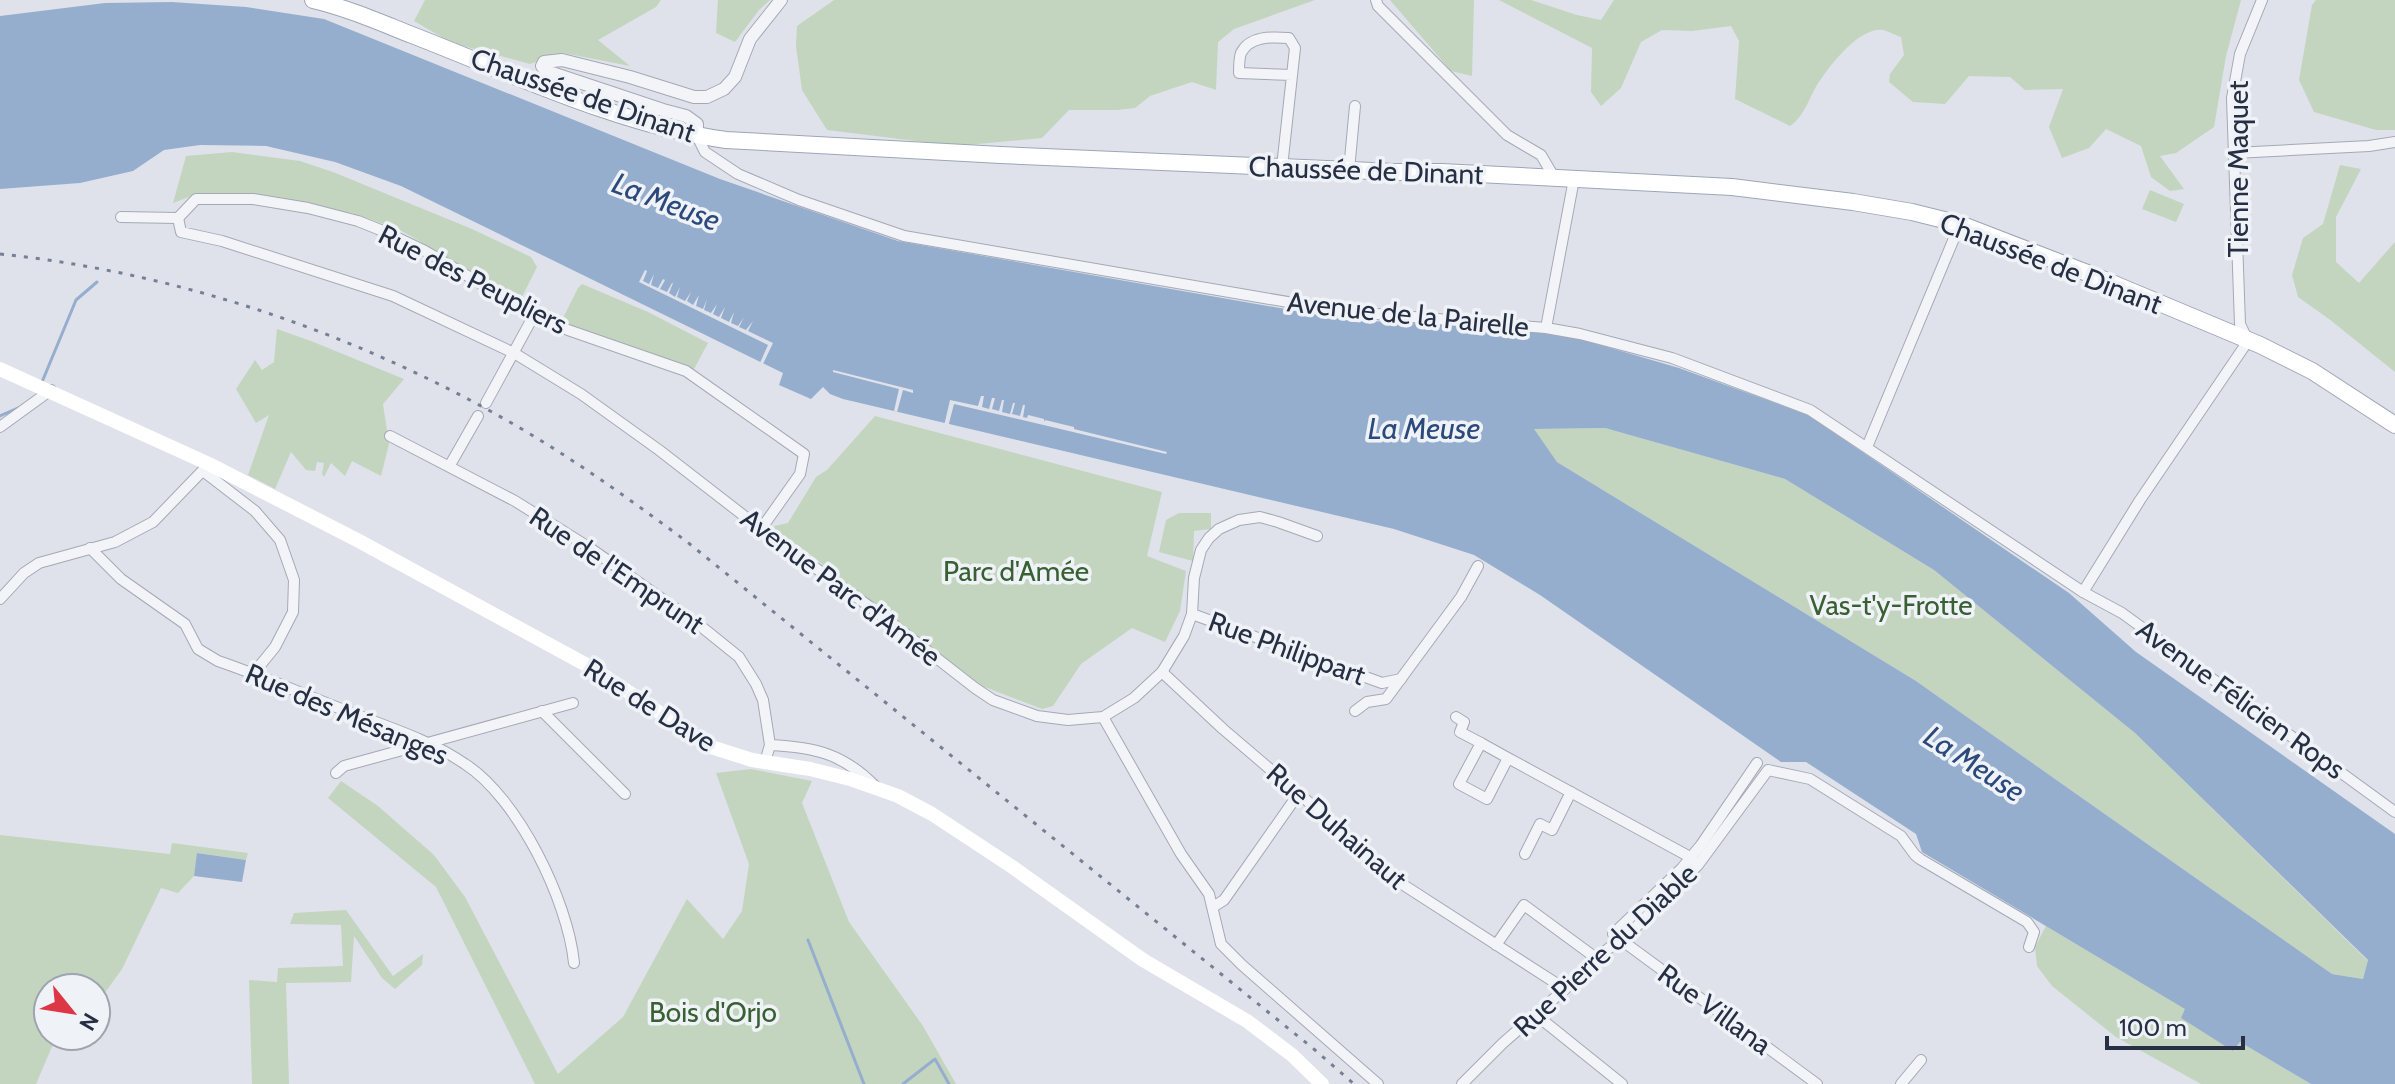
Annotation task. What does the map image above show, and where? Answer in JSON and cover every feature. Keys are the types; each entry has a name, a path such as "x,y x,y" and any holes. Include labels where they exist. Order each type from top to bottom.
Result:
{"main road":[{"name":"Chaussée de Dinant","path":"313,0 355,13 585,101 697,136 1001,155 1732,187 1912,212 1960,224 2248,341 2312,371 2395,425"},
{"name":"Rue de Dave","path":"0,369 51,390 331,526 581,661 711,747 729,754 810,769 877,787 932,814 1143,960 1247,1021 1292,1055 1322,1084"}],"street":[{"path":"697,136 697,124 686,116 546,71 542,66 544,62 562,60 678,93 707,97 724,89 735,77 750,39 781,0"},
{"path":"1376,0 1378,6 1507,135 1541,155 1554,177"},
{"name":"Tienne Maquet","path":"2248,341 2240,324 2232,98 2240,54 2262,0"},
{"path":"1282,167 1295,48 1289,38 1268,36 1251,43 1240,54 1239,73 1292,75"},
{"path":"1349,170 1355,106"},
{"name":"Avenue de la Pairelle","path":"697,136 705,152 738,174 799,200 904,236 1340,311 1546,328 1672,358 1810,410 2083,592"},
{"path":"2235,153 2395,142"},
{"path":"1546,328 1574,179"},
{"name":"Rue des Peupliers","path":"178,218 196,199 253,199 308,208 358,221 425,251 534,315 686,371 804,454 800,474 761,529"},
{"path":"121,217 178,218"},
{"name":"Avenue Parc d'Amée","path":"178,218 181,232 222,241 393,296 514,353 581,394 659,450 993,700 1048,719 1103,717"},
{"path":"1867,447 1960,224"},
{"path":"486,403 534,315"},
{"path":"2083,592 2140,500 2248,341"},
{"path":"0,427 51,390"},
{"path":"450,465 478,416"},
{"name":"Rue de l'Emprunt","path":"390,436 515,501 590,548 739,657 763,700 770,745 765,762"},
{"path":"0,599 24,573 39,563 115,542 153,522 206,467 255,511 280,540 294,580 293,612 275,647 253,674"},
{"path":"1317,536 1260,517 1239,520 1219,529 1201,550 1194,578 1192,614 1184,636 1162,672 1134,698 1103,717 1181,854 1209,894 1221,944 1378,1084"},
{"name":"Rue des Mésanges","path":"90,548 121,579 185,624 198,649 218,661 427,742 468,765 511,808 536,850 554,891 574,963"},
{"path":"1355,711 1367,702 1386,699 1461,597 1478,566"},
{"name":"Avenue Félicien Rops","path":"2083,592 2111,606 2153,634 2395,812"},
{"name":"Rue Philippart","path":"1192,614 1382,683 1401,679"},
{"name":"Rue Duhainaut","path":"1162,672 1223,729 1339,828 1369,859 1402,884 1565,989"},
{"name":"Rue Philippart","path":"1367,702 1382,683"},
{"path":"336,773 344,766 573,703"},
{"path":"542,711 625,794"},
{"path":"1456,717 1464,722 1460,732 1694,861"},
{"path":"1481,743 1459,784 1487,799 1508,758"},
{"path":"770,745 819,751 860,771 877,787"},
{"name":"Rue Pierre du Diable","path":"1694,861 1701,845 1757,763"},
{"name":"Rue Pierre du Diable","path":"1462,1084 1565,989 1694,861 1768,770 1810,779 1901,836 1920,859 2027,922 2034,932 2029,947"},
{"path":"1525,854 1540,824 1552,830 1571,792"},
{"path":"1213,907 1224,900 1299,793"},
{"path":"1496,945 1524,905 1596,958"},
{"name":"Rue Villana","path":"1616,937 1817,1084"},
{"path":"1535,1014 1622,1084"},
{"path":"1901,1084 1921,1060"}],"green space":[{"path":"425,0 661,0 656,7 598,40 630,66 563,53 530,64 452,43 414,21"},
{"path":"718,0 770,0 735,42 716,33"},
{"path":"834,0 1315,0 1234,29 1218,42 1216,90 1192,82 1150,96 1135,108 1069,110 1042,138 956,146 827,130 802,90 796,46 797,26"},
{"path":"1390,0 1474,0 1472,76 1451,71"},
{"path":"1499,0 1531,0 1601,20 1614,0 2241,0 2226,56 2214,127 2176,153 2160,156 2184,189 2170,191 2151,177 2141,146 2106,129 2089,148 2062,158 2049,127 2063,89 2025,90 2010,77 1969,76 1945,104 1913,102 1889,82 1890,74 1904,55 1901,37 1885,31 1865,34 1840,55 1817,85 1800,116 1790,126 1735,99 1739,41 1731,26 1692,31 1662,30 1641,42 1621,88 1601,106 1591,92 1592,48"},
{"path":"2316,0 2395,0 2395,130 2376,130 2314,112 2299,80 2312,5"},
{"path":"232,152 300,161 333,172 472,229 531,257 537,267 520,301 398,229 352,213 249,195 194,195 173,203 186,156"},
{"path":"2340,165 2361,169 2336,217 2336,262 2359,283 2395,242 2395,372 2298,297 2292,275 2303,238 2323,224"},
{"path":"2150,190 2184,204 2176,222 2142,209"},
{"path":"582,284 648,312 708,343 694,369 561,322"},
{"path":"277,329 404,379 383,404 389,444 381,476 352,461 345,476 331,463 324,477 324,463 317,462 315,471 306,470 291,452 275,489 248,475 269,415 256,423 236,389 255,360 262,370 274,362"},
{"name":"Parc d'Amée","path":"875,416 1162,492 1147,556 1186,571 1180,611 1165,642 1132,628 1081,664 1053,706 1042,709 977,684 799,546 776,532 774,526 788,523 816,477 827,470"},
{"name":"Vas-t'y-Frotte","path":"1605,428 1785,479 1934,570 2135,733 2368,961 2363,979 2332,974 1916,681 1557,462 1533,429"},
{"path":"1179,513 1211,513 1211,529 1194,531 1193,561 1159,552 1166,520"},
{"name":"Bois d'Orjo","path":"751,769 812,781 802,803 849,922 923,1026 956,1084 535,1084 436,887 328,798 341,781 378,806 434,855 465,897 558,1074 623,1017 687,899 723,939 742,911 749,864 716,773"},
{"path":"0,835 170,854 172,843 248,853 246,860 198,853 194,876 178,893 161,888 122,969 112,983 112,972 32,972 32,1052 50,1052 36,1084 0,1084"},
{"path":"346,910 393,976 423,954 422,965 395,989 382,978 354,936 351,982 286,983 289,1084 252,1084 249,980 277,982 278,968 343,966 341,925 290,924 294,913"},
{"path":"2046,926 2186,1009 2234,1051 2240,1042 2311,1084 2201,1084 2116,1037 2052,986 2037,966 2035,947"}],"water":[{"name":"La Meuse","path":"172,2 246,7 324,19 720,179 898,241 1348,320 1519,328 1580,339 1679,368 1808,415 2069,593 2136,652 2395,834 2395,1084 2311,1084 2240,1042 2233,1051 2181,1018 2185,1009 1922,852 1916,834 1806,762 1781,762 1540,595 1474,555 1394,529 843,399 830,394 823,387 811,399 779,385 783,373 401,186 335,162 266,146 200,145 164,150 133,171 80,183 0,189 0,16 105,3","holes":["1605,428 1785,479 1934,570 2135,733 2368,960 2363,979 2332,974 1916,681 1557,462 1534,429"]},
{"path":"197,853 246,860 242,882 194,876"}],"pier":[{"path":"645,270 643,281 649,284 654,274 651,285 658,288 663,279 660,289 667,292 673,283 669,293 675,297 680,287 677,297 685,301 691,292 687,301 693,305 699,295 696,306 703,309 707,299 704,310 711,313 717,304 713,314 719,317 725,307 721,318 729,322 734,312 731,323 738,326 744,317 739,327 746,330 753,321 748,331 773,343 762,366 759,365 768,345 639,282"},
{"path":"833,370 913,390 913,393 903,390 897,412 894,411 899,389"},
{"path":"981,396 984,396 982,407 989,409 992,398 995,398 992,409 999,411 1004,400 1002,412 1010,414 1015,403 1012,414 1020,416 1025,405 1023,417 1027,418 1028,415 1044,419 1044,422 1167,452 954,404 948,427 944,426 950,400 978,406"}],"waterway":[{"path":"42,382 76,300 97,282"},
{"path":"0,416 18,408"},
{"path":"808,940 864,1084"},
{"path":"903,1084 935,1059 949,1084"}],"railway":[{"path":"0,254 136,276 269,314 398,365 460,395 542,441 686,541 1354,1084"}]}
